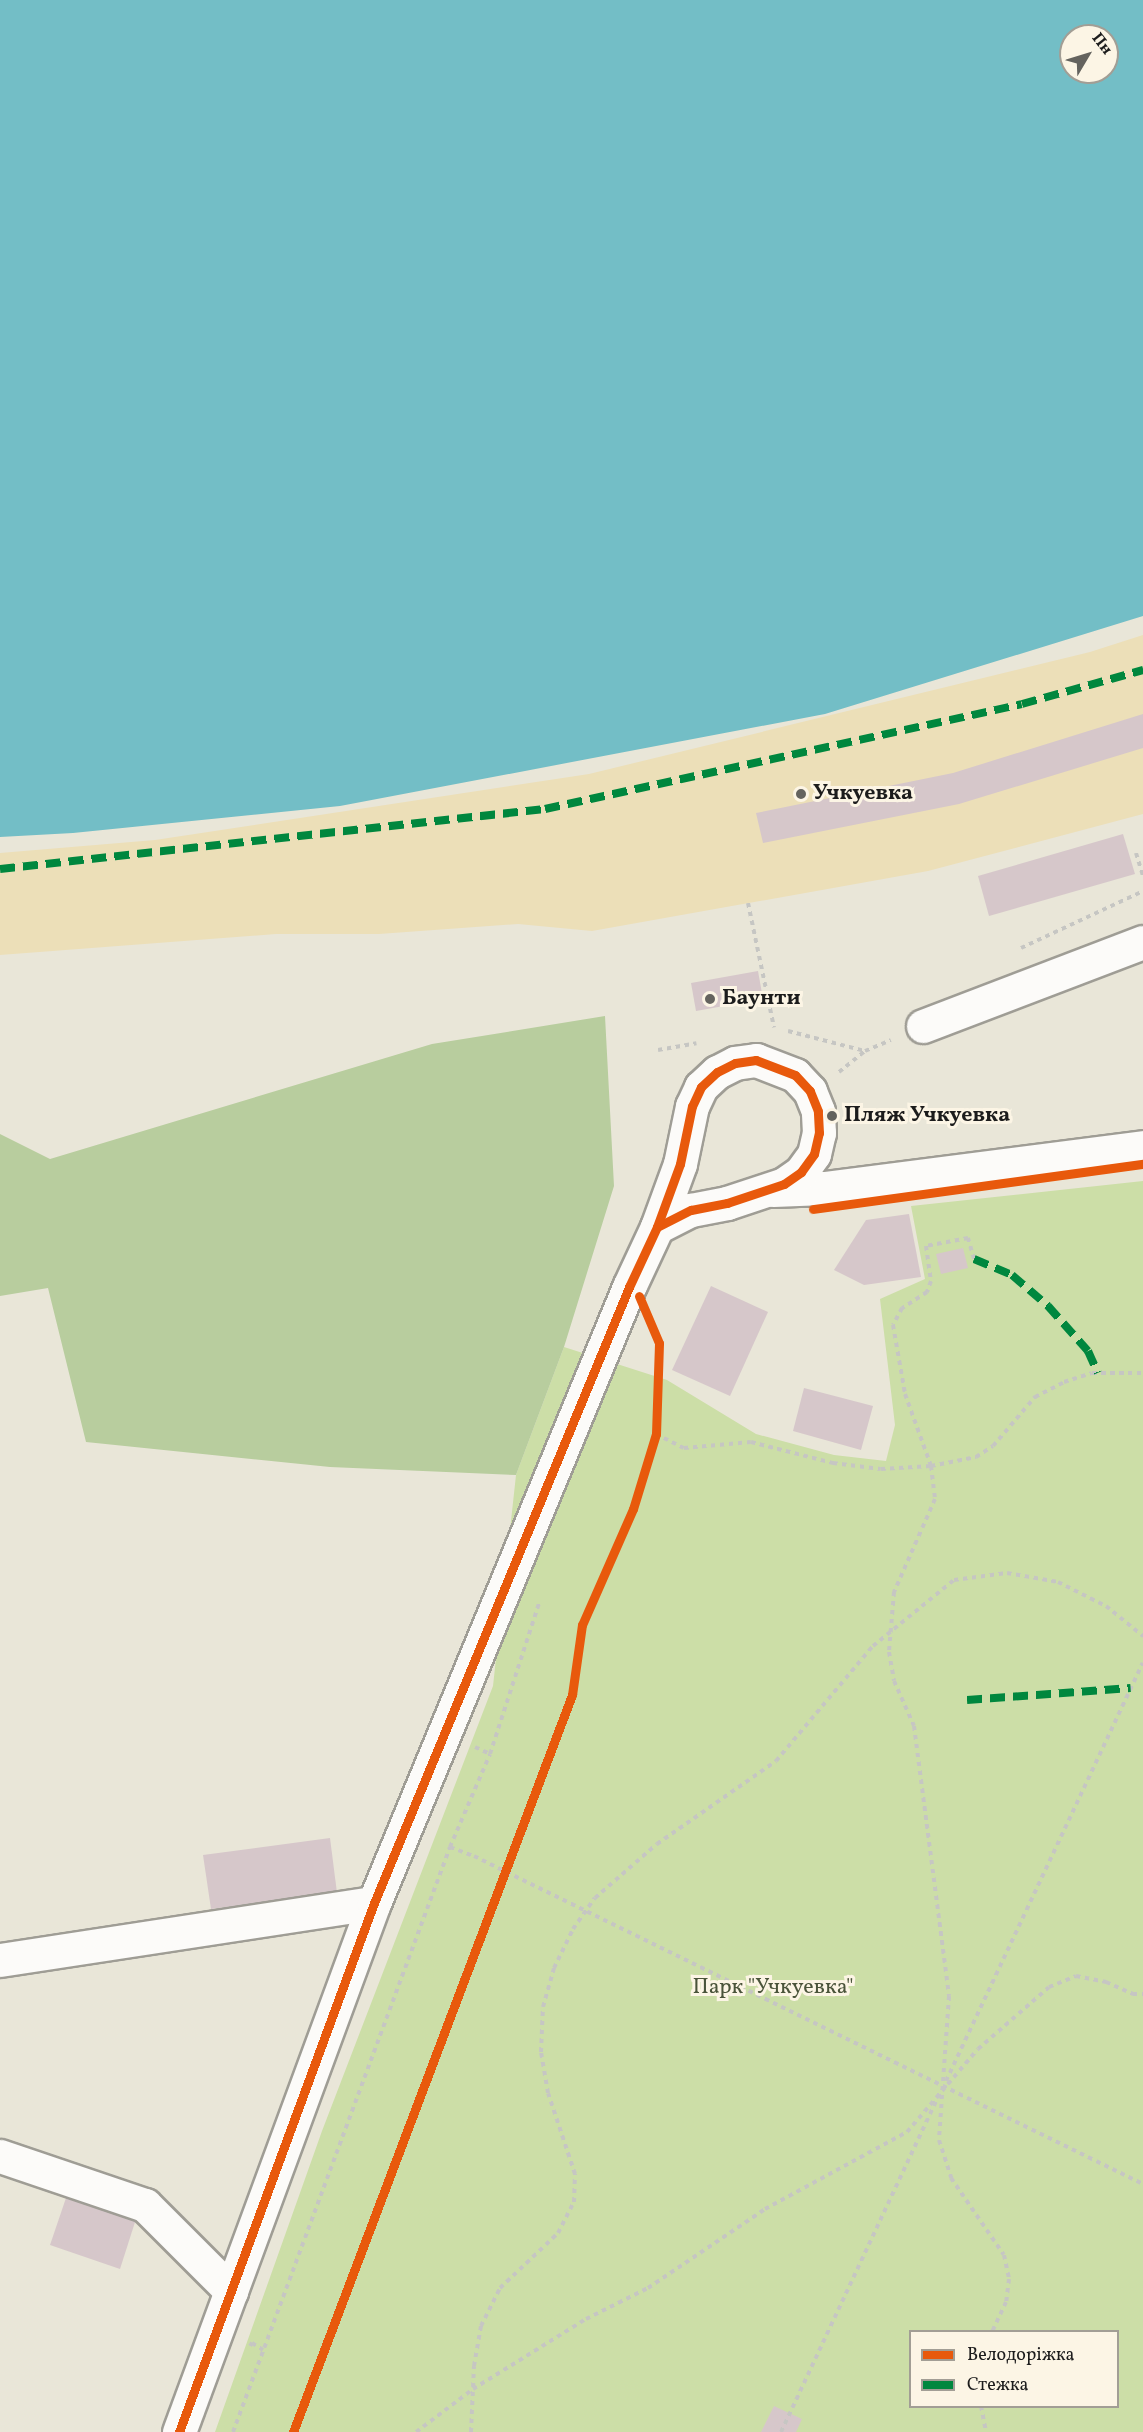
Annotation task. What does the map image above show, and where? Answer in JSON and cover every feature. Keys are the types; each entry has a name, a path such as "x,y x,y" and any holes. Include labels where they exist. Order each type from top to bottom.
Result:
{"street":[{"path":"923,1026 1143,942"},
{"path":"179,2432 374,1903 624,1298 657,1227 680,1164 692,1106 701,1087 717,1072 735,1063 756,1060 795,1075 810,1091 818,1111 819,1133 814,1154 801,1172 784,1184 727,1203 691,1210 657,1227"},
{"path":"763,1191 824,1188 1143,1147"},
{"path":"0,1960 374,1903"},
{"path":"0,2156 145,2205 231,2291"}],"path":[{"path":"1136,853 1143,876"},
{"path":"748,903 774,1027"},
{"path":"831,1079 865,1052 923,1026"},
{"path":"974,1259 968,1238 926,1246 931,1281 927,1292 902,1308 893,1324 905,1394 932,1466 935,1499 894,1592 890,1632 894,1682 914,1726 936,1877 949,1996 939,2140 951,2178 1004,2255 1009,2279 1006,2302 992,2330"},
{"path":"656,1434 684,1448 752,1442 833,1463 881,1469 932,1466 976,1457 993,1446 1035,1397 1064,1382 1092,1373 1143,1374"},
{"path":"652,1445 656,1434 656,1423"},
{"path":"471,2432 472,2389 480,2326 500,2288 558,2233 574,2202 575,2174 548,2093 541,2052 543,2007 554,1968 595,1898 657,1844 776,1761 808,1726 840,1682 890,1632 954,1580 1007,1573 1058,1581 1106,1606 1143,1636"},
{"path":"233,2432 450,1847 490,1754 541,1598"},
{"path":"781,2432 1143,1663"},
{"path":"450,1847 506,1872 1143,2184"},
{"path":"502,1883 510,1860"},
{"path":"416,2432 472,2389 586,2319 648,2288 815,2179 876,2152 907,2132 944,2086 1020,2008 1049,1987 1076,1976 1106,1982 1133,1994 1143,1994"},
{"path":"981,2408 986,2432"}],"green space":[{"path":"605,1016 614,1186 564,1347 516,1475 330,1467 86,1442 48,1288 0,1296 0,1134 50,1159 432,1044"},
{"name":"Парк \"Учкуевка\"","path":"1143,1181 1143,2432 215,2432 322,2131 493,1686 516,1475 564,1347 667,1380 756,1434 834,1455 886,1461 895,1425 880,1299 925,1279 911,1206"}],"sand":[{"name":"Учкуевка","path":"1143,635 1143,814 928,871 592,931 518,924 379,934 276,934 0,955 0,853 155,840 589,774 1090,652"}],"water":[{"path":"0,0 1143,0 1143,616 825,714 340,806 73,833 0,837"}],"building":[{"path":"1143,714 1143,748 959,804 763,843 756,813 953,773"},
{"path":"1123,834 1135,874 989,916 978,876"},
{"path":"758,971 763,999 696,1011 691,983"},
{"path":"909,1214 921,1277 864,1285 834,1270 866,1220"},
{"path":"963,1248 968,1268 941,1274 936,1254"},
{"path":"711,1286 768,1312 730,1396 672,1370"},
{"path":"804,1388 873,1406 861,1450 793,1431"},
{"path":"330,1838 337,1893 211,1909 203,1855"},
{"path":"67,2195 136,2219 120,2269 50,2245"},
{"path":"774,2406 802,2419 796,2432 761,2432"}],"marked path":[{"path":"0,869 545,809 1022,704 1143,670"},
{"path":"974,1259 1012,1275 1048,1306 1088,1351 1098,1373"},
{"path":"967,1700 1131,1688"}],"cycle path":[{"path":"179,2432 374,1903 629,1287 657,1227 691,1210 727,1203 784,1184 801,1172 814,1154 819,1133 818,1111 810,1091 795,1075 756,1060 735,1063 717,1072 701,1087 692,1106 680,1164 657,1227"},
{"path":"813,1209 1143,1164"},
{"path":"293,2432 572,1695 582,1625 633,1509 656,1434 659,1343 639,1296"}],"place":[{"name":"Учкуевка","path":"801,794"},
{"name":"Баунти","path":"710,999"},
{"name":"Пляж Учкуевка","path":"832,1116"}]}
